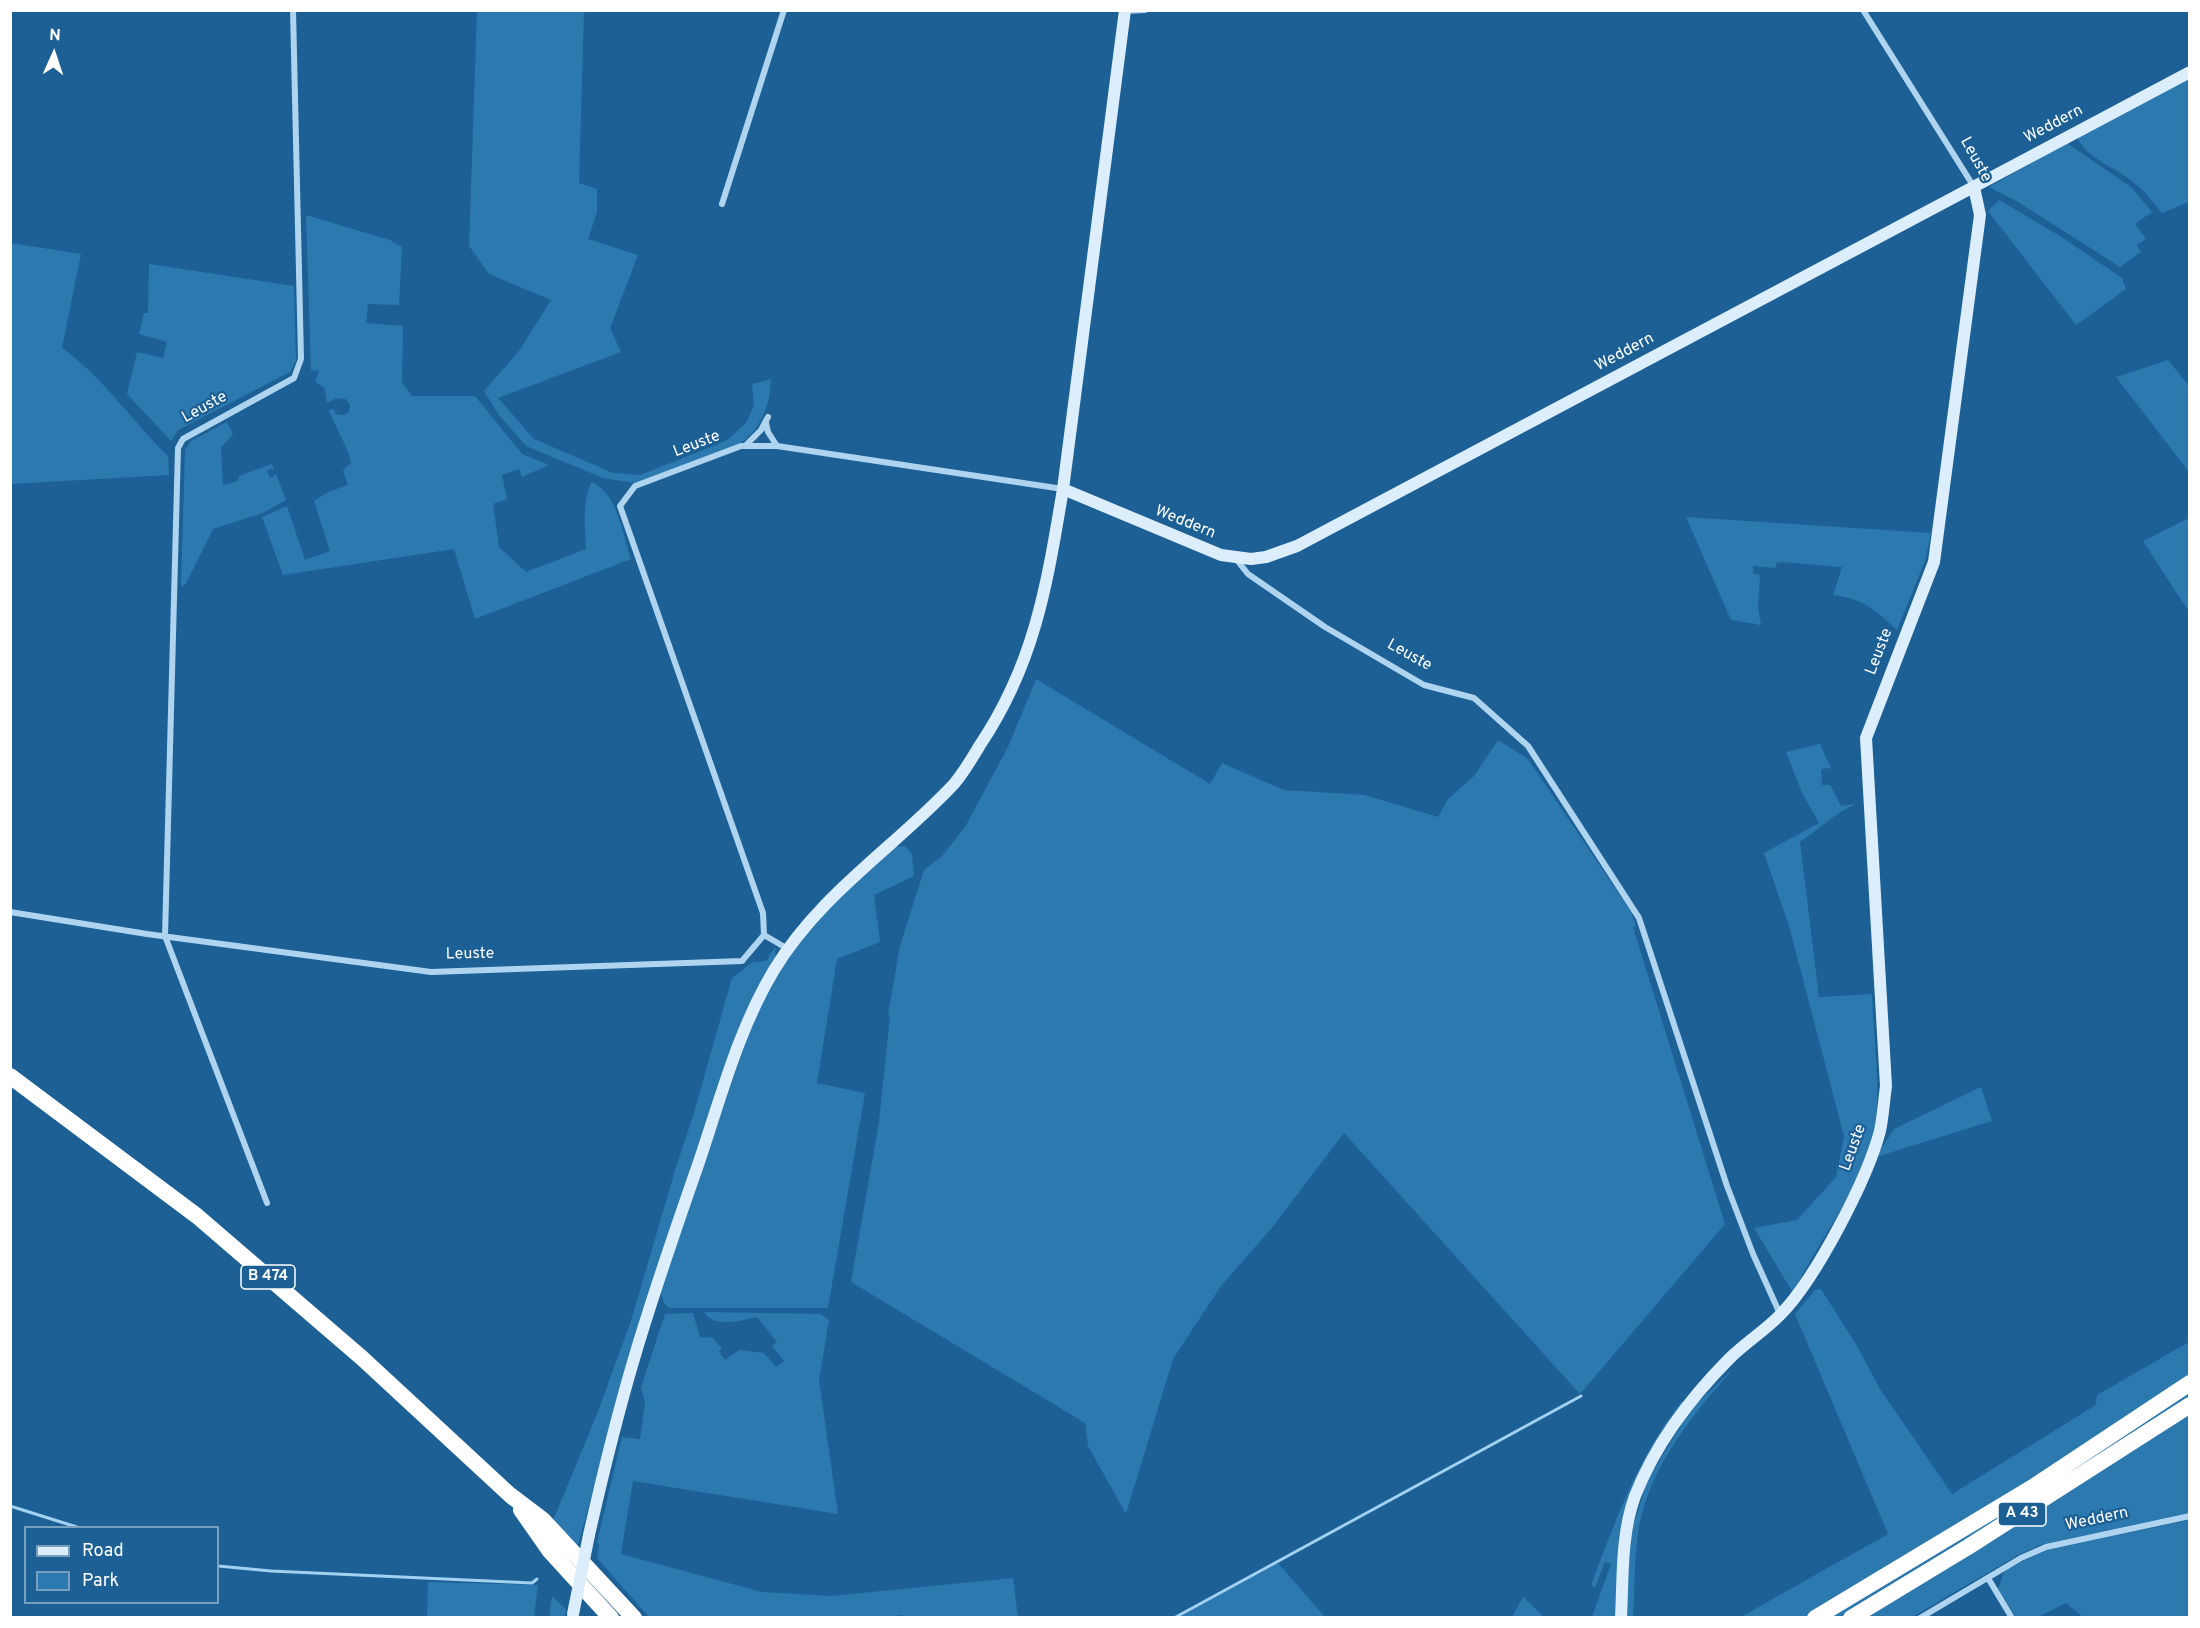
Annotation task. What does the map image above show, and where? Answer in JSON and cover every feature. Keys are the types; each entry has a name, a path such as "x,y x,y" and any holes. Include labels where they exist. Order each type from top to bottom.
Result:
{"highway":[{"name":"B 474","path":"10,1076 197,1216 362,1358 510,1495 543,1520 634,1617"},
{"name":"A 43","path":"1815,1617 2036,1485 2190,1383"},
{"name":"A 43","path":"1851,1617 1988,1535 2190,1405"},
{"name":"B 474","path":"510,1495 549,1550 611,1617"}],"street":[{"name":"Leuste","path":"267,1203 165,936 178,448 183,439 294,378 301,358 293,10"},
{"path":"722,204 784,10"},
{"path":"1119,10 1145,10"},
{"name":"Leuste","path":"1621,1617 1625,1540 1635,1498 1652,1460 1700,1390 1731,1357 1780,1315 1811,1276 1866,1170 1880,1131 1886,1086 1866,738 1934,562 1980,215 1974,188 1863,10"},
{"path":"572,1616 622,1401 655,1291 754,1006 788,949 824,904 902,835 956,781 1005,708 1036,625 1063,489 1125,11"},
{"name":"Weddern","path":"1063,489 1211,551 1236,559 1266,557 1297,546 2190,72"},
{"name":"Leuste","path":"747,444 767,420 768,432 777,446"},
{"name":"Leuste","path":"10,912 165,936 431,972 742,961 764,934 763,913 620,506 635,486 747,444 777,446 1063,489"},
{"name":"Leuste","path":"1236,559 1248,574 1325,627 1424,685 1474,698 1528,746 1639,918 1727,1186 1780,1315"},
{"path":"764,934 788,949"},
{"name":"Weddern","path":"1920,1617 2046,1547 2190,1516"},
{"path":"1988,1578 2012,1617"}],"green space":[{"path":"477,11 584,11 579,183 597,189 597,212 588,239 638,255 610,328 621,352 498,398 534,439 613,473 640,475 726,441 746,423 754,406 752,384 771,379 764,415 741,443 635,483 603,478 526,446 499,415 484,391 519,351 551,300 489,274 469,246"},
{"path":"2189,79 2189,202 2162,213 2137,185 2088,152 2077,138"},
{"path":"2067,143 2131,187 2152,212 2135,224 2146,239 2137,245 2141,252 2120,267 2018,202 1989,187"},
{"path":"1999,200 2060,236 2122,278 2126,289 2076,325 1988,211"},
{"path":"306,215 390,240 402,247 399,305 368,304 366,323 403,326 402,382 412,396 475,396 522,454 549,465 522,477 519,469 502,475 507,499 493,504 499,547 526,572 586,549 585,507 591,482 600,487 613,504 631,559 475,619 454,549 283,575 262,517 287,506 305,560 330,551 314,501 328,492 348,485 343,470 351,463 329,410 333,409 336,414 344,415 349,412 350,405 346,399 336,398 327,403 325,389 315,381 319,371 311,370"},
{"path":"11,243 81,254 62,348 104,385 168,456 169,475 11,484"},
{"path":"149,264 294,286 296,361 290,372 178,430 171,441 127,394 137,352 163,358 167,342 139,334 144,313 148,313"},
{"path":"2168,360 2189,386 2189,472 2116,377"},
{"path":"227,422 233,434 221,448 223,485 238,481 239,476 272,464 274,469 267,470 270,478 276,474 286,500 263,513 213,529 185,585 181,586 185,450 191,441"},
{"path":"1686,517 1931,533 1925,561 1897,630 1882,616 1861,602 1833,595 1842,567 1782,562 1776,563 1776,568 1753,566 1753,573 1760,575 1758,607 1761,625 1731,620"},
{"path":"2189,518 2189,612 2143,541"},
{"path":"1036,679 1210,784 1222,763 1284,790 1365,795 1438,817 1448,799 1474,776 1498,740 1528,759 1631,912 1636,927 1633,927 1725,1224 1580,1394 1344,1133 1271,1229 1221,1286 1173,1359 1126,1514 1088,1446 1085,1423 851,1282 879,1122 890,1016 888,1015 900,946 924,870 942,856 965,827 1008,747"},
{"path":"1820,744 1831,768 1821,769 1822,785 1830,785 1841,806 1856,804 1800,842 1819,997 1872,994 1877,1102 1874,1132 1868,1154 1849,1195 1793,1293 1754,1228 1797,1220 1836,1177 1844,1136 1789,926 1764,853 1819,823 1802,793 1786,752"},
{"path":"905,846 912,854 914,876 874,895 880,942 837,959 817,1083 865,1093 828,1308 669,1308 664,1303 660,1290 743,1050 762,1002 784,964 818,919 894,847"},
{"path":"775,947 776,959 641,1313 577,1549 552,1523 597,1414 631,1321 732,978 753,962 766,961"},
{"path":"1981,1087 1992,1121 1876,1157 1894,1129"},
{"path":"1821,1289 1857,1346 1880,1389 1952,1494 2096,1405 2097,1395 2189,1342 2189,1513 2040,1545 2018,1555 1912,1617 1739,1618 1888,1534 1795,1314 1815,1290"},
{"path":"704,1312 821,1314 829,1320 819,1380 838,1514 633,1481 621,1554 762,1592 831,1596 1013,1578 1018,1617 902,1618 902,1615 877,1618 649,1617 597,1558 599,1545 597,1542 622,1437 640,1439 645,1403 641,1387 665,1314 693,1313 700,1337 713,1338 722,1349 719,1352 725,1360 739,1350 764,1353 776,1367 784,1361 772,1346 777,1342 757,1317 721,1322 714,1320"},
{"path":"1735,1367 1676,1440 1653,1481 1639,1526 1633,1617 1625,1618 1631,1534 1647,1481 1692,1408"},
{"path":"1682,1401 1685,1404 1640,1474 1616,1617 1592,1617 1611,1564 1605,1562 1595,1588 1591,1585 1629,1489 1666,1422"},
{"path":"2189,1520 2189,1617 2083,1617 2066,1603 2038,1617 2016,1617 1998,1589 2005,1570 2047,1550"},
{"path":"1278,1563 1325,1617 1178,1617"},
{"path":"428,1582 538,1585 534,1617 427,1617"},
{"path":"552,1596 566,1609 565,1617 549,1617"},
{"path":"1523,1597 1544,1617 1512,1617"}],"waterway":[{"path":"1174,1618 1581,1396"},
{"path":"10,1506 74,1526"},
{"path":"219,1566 271,1571 532,1583 537,1579"}]}
